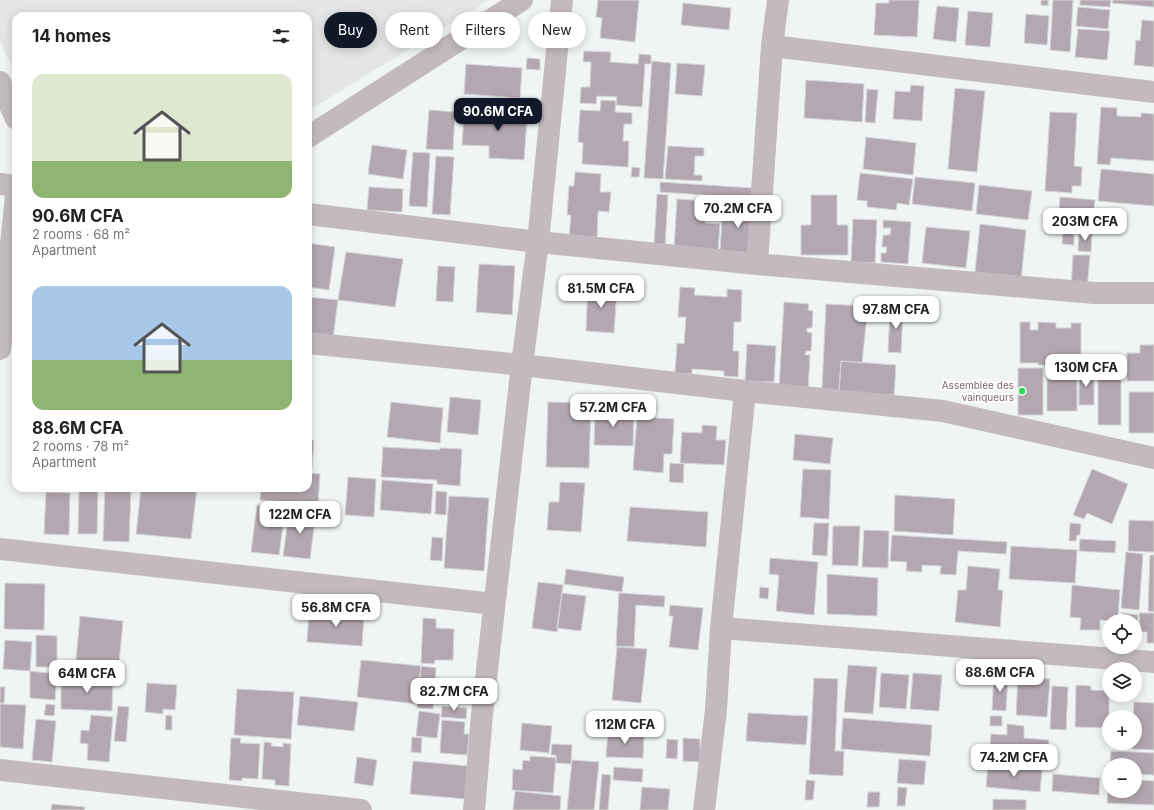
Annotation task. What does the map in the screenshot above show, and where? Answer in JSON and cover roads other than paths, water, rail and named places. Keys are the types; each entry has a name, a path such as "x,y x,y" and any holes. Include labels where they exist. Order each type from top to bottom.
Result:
{"street":[{"path":"312,134 522,0"},
{"path":"474,810 482,714 522,365 538,242 562,0"},
{"path":"757,264 772,46 778,0"},
{"path":"772,46 1154,92"},
{"path":"0,82 12,110"},
{"path":"0,184 12,186"},
{"path":"312,214 538,242 757,264 1094,293 1154,293"},
{"path":"0,349 6,312 12,242"},
{"path":"312,343 522,365 745,391 943,411 1154,458"},
{"path":"704,810 716,710 721,628 745,391"},
{"path":"0,549 494,604"},
{"path":"721,628 1154,662"},
{"path":"0,770 361,810"}],"place":[{"name":"Assemblée des vainqueurs","path":"1022,391"}]}
